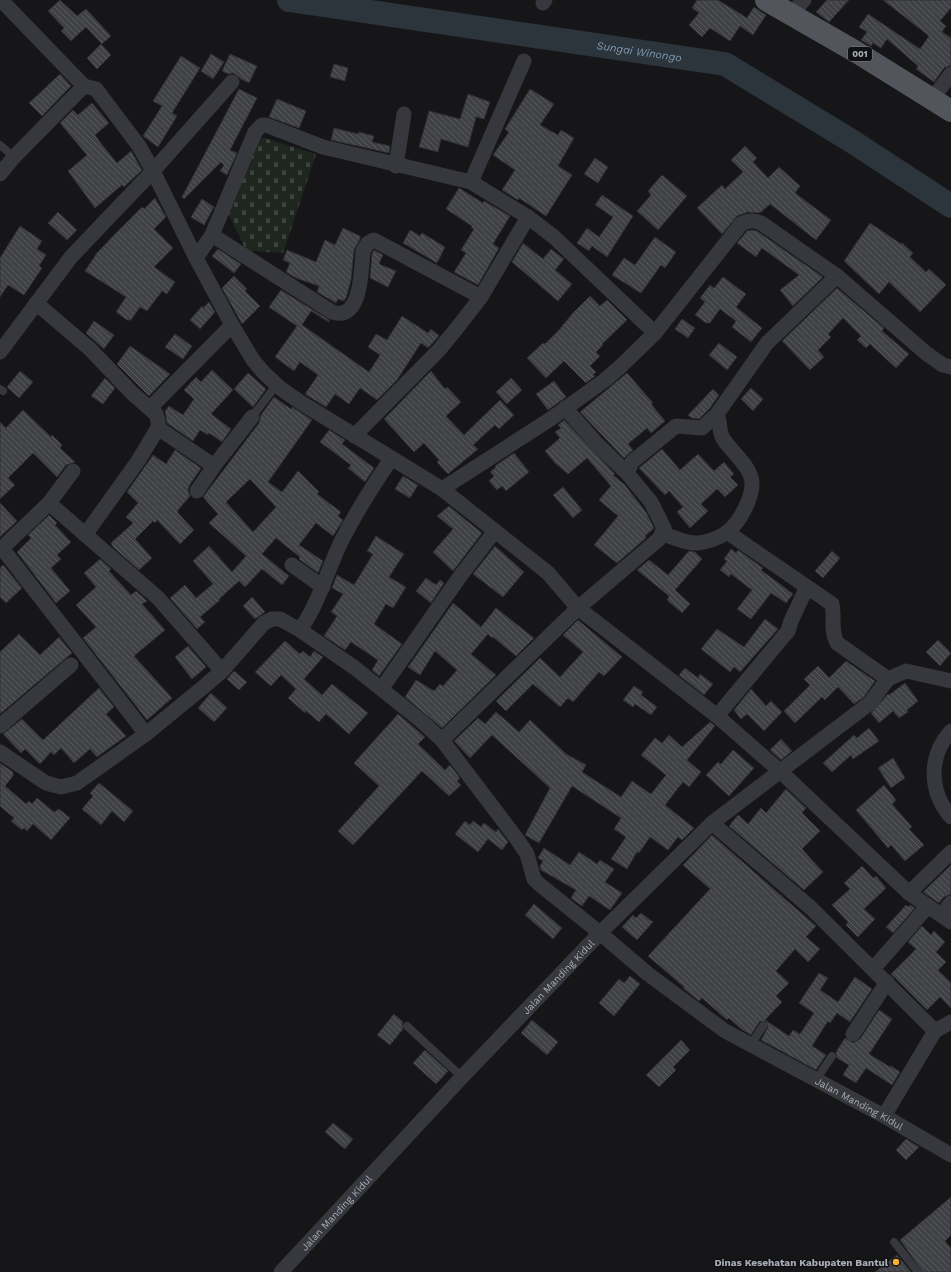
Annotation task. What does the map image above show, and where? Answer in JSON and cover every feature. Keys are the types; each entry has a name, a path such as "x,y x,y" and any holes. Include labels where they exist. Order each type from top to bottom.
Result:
{"main road":[{"name":"001","path":"766,0 797,7 951,111"}],"street":[{"path":"1,0 84,86 96,89 139,146 232,325 253,360 277,384 300,402 442,489 548,573 578,608 717,716 781,772 909,893 946,919 951,903"},
{"path":"471,182 524,61"},
{"path":"933,98 951,74"},
{"path":"0,352 36,303 80,248 153,171 232,82"},
{"path":"0,174 14,157 84,86"},
{"path":"396,166 404,114"},
{"path":"196,258 212,235 255,132 262,125 323,147 396,166 471,182 528,217 566,248 656,333"},
{"path":"354,436 439,350 481,297 528,217"},
{"path":"442,489 566,408 605,380 656,333 741,224 746,221 753,220 761,223 837,276 927,354 943,365 951,367"},
{"path":"212,235 332,312 338,314 349,311 356,303 364,251 368,243 374,240 481,297"},
{"path":"627,473 632,462 676,426 702,428 717,414 767,343 837,276"},
{"path":"36,303 90,349 132,393 150,408 158,418 158,428 121,486 86,535"},
{"path":"150,408 232,325"},
{"path":"442,740 578,608 663,534 664,528 652,502 627,473 598,445 566,408"},
{"path":"663,534 684,541 697,543 710,540 727,532 739,518 747,503 752,488 748,470 723,439 719,430 717,414"},
{"path":"197,491 214,466 252,417"},
{"path":"158,428 214,466"},
{"path":"300,630 314,608 339,547 355,513 391,459"},
{"path":"73,471 49,503 1,549 146,734"},
{"path":"49,503 158,598 222,671"},
{"path":"382,688 461,575 495,531"},
{"path":"727,532 832,604 834,614 832,634 836,643 888,679"},
{"path":"292,565 323,586"},
{"path":"717,716 788,631 791,621 807,587"},
{"path":"0,752 46,783 61,787 77,783 92,774 146,734 222,671 264,623 272,619 280,619 300,630 382,688 442,740 517,839 527,854 533,875 539,884 600,933 712,824 870,704 888,679 906,671 951,681"},
{"path":"0,726 71,665"},
{"path":"951,731 939,749 935,760 933,773 937,795 951,817"},
{"path":"712,824 785,885 887,982 935,1032"},
{"path":"909,893 951,852"},
{"path":"873,969 928,906"},
{"name":"Jalan Manding Kidul","path":"281,1272 462,1077 600,933 691,1008 750,1046 884,1116 951,1155"},
{"path":"853,1034 887,982"},
{"path":"884,1116 935,1032 951,1022"}],"lane":[{"path":"0,145 14,157"},
{"path":"252,417 277,384"},
{"path":"407,1026 462,1077"},
{"path":"750,1046 762,1026"},
{"path":"816,1080 832,1056"},
{"path":"894,1242 918,1272"}],"green space":[{"path":"261,137 316,154 283,253 246,250 228,213"}],"building":[{"path":"60,0 77,16 86,9 111,36 102,44 86,27 71,41 61,31 64,28 48,11"},
{"path":"697,0 718,0 747,18 754,7 766,15 753,35 740,26 730,41 710,28 702,37 689,25 699,13 692,8"},
{"path":"827,0 849,0 829,22 816,12"},
{"path":"883,0 951,0 951,8 940,21 946,26 942,32 951,38 951,65 944,68 934,82 916,69 918,66 887,39 881,48 873,43 871,46 861,40 867,32 859,27 868,14 920,49 929,36"},
{"path":"101,44 111,55 97,69 87,58"},
{"path":"211,54 224,62 213,79 201,71"},
{"path":"230,54 257,66 249,83 234,73 228,74 222,71"},
{"path":"181,56 200,68 172,113 177,116 158,147 143,136 162,106 153,101"},
{"path":"334,64 348,68 345,81 330,77"},
{"path":"60,74 71,86 42,116 29,103"},
{"path":"239,89 257,98 230,150 237,153 227,175 220,171 224,165 221,162 184,199 182,197"},
{"path":"530,89 554,104 540,125 558,135 561,130 574,138 558,166 572,175 546,216 519,198 518,200 502,190 515,170 493,155 509,132 505,129"},
{"path":"468,94 490,102 484,119 476,117 468,147 441,139 438,152 419,147 429,111 460,119"},
{"path":"277,99 306,111 299,128 269,117"},
{"path":"92,103 109,123 95,135 103,146 117,163 131,151 142,170 124,187 122,185 95,208 68,171 87,155 60,123 73,110 78,115"},
{"path":"334,128 374,136 372,142 390,146 389,153 331,140"},
{"path":"745,146 757,158 753,162 768,178 779,167 800,186 795,193 831,220 816,240 770,204 760,213 748,212 737,216 722,234 697,208 722,185 725,189 743,172 731,160"},
{"path":"595,158 608,167 598,183 584,174"},
{"path":"662,175 687,196 658,230 637,211 651,195 648,191"},
{"path":"459,188 483,203 484,201 510,216 493,244 499,248 478,285 454,272 466,253 461,250 474,229 471,227 472,226 446,209"},
{"path":"602,195 633,216 607,257 592,246 589,251 577,243 587,228 599,237 613,217 595,205"},
{"path":"155,198 166,217 154,229 173,248 154,267 175,282 167,294 162,291 147,311 140,307 131,320 127,320 116,312 126,297 85,271 97,253 116,233 142,207 144,209"},
{"path":"202,199 214,207 204,225 191,217"},
{"path":"58,212 77,230 67,240 48,223"},
{"path":"870,223 901,244 902,243 913,253 910,257 926,272 929,269 946,285 920,312 889,282 879,294 844,261"},
{"path":"20,226 42,241 37,249 46,255 39,266 42,268 24,295 8,285 0,297 0,258"},
{"path":"343,228 360,236 360,239 354,250 351,280 346,298 344,301 338,299 336,303 317,292 319,286 296,278 286,272 290,263 283,260 287,250 316,262 325,240 335,245"},
{"path":"410,230 420,236 422,233 445,247 437,263 403,243"},
{"path":"747,231 757,231 823,277 793,306 780,290 799,275 762,248 756,257 737,243"},
{"path":"655,237 676,252 665,268 661,265 641,293 612,275 624,258 635,265"},
{"path":"523,243 543,259 551,249 564,259 555,270 572,284 558,301 512,262"},
{"path":"218,249 241,264 234,273 212,256"},
{"path":"374,250 383,255 379,264 396,271 388,287 370,278 372,254"},
{"path":"234,276 247,289 245,291 260,306 242,324 222,288"},
{"path":"723,277 746,294 736,307 762,328 751,342 732,327 736,321 720,309 710,323 706,323 695,315 705,302 700,298 710,285 714,288"},
{"path":"837,288 884,328 882,331 909,354 896,368 870,344 866,348 857,340 861,336 843,318 828,334 831,337 818,350 824,357 810,370 782,341"},
{"path":"281,290 329,320 329,322 311,311 302,325 369,372 380,355 368,347 376,334 387,340 402,316 428,333 431,329 439,336 428,348 421,343 397,380 377,400 360,388 349,404 335,394 326,407 305,394 318,375 300,362 294,371 275,357 297,326 269,307"},
{"path":"590,296 600,306 607,300 627,320 602,344 603,345 596,352 600,356 590,366 596,372 593,375 595,376 586,383 564,361 546,378 527,358 543,343 545,344"},
{"path":"209,302 215,312 200,329 190,320 202,306 203,308"},
{"path":"682,319 695,328 688,338 675,329"},
{"path":"94,321 114,335 104,349 86,333"},
{"path":"175,334 192,346 183,359 165,347"},
{"path":"719,343 737,357 727,370 709,355"},
{"path":"130,346 170,374 149,396 117,364"},
{"path":"212,370 233,390 211,414 231,429 222,442 209,433 208,435 200,430 193,441 167,423 165,411 169,406 183,415 194,399 184,390 196,377 201,382"},
{"path":"20,371 33,382 19,398 7,387"},
{"path":"431,371 445,389 447,387 461,402 446,416 464,435 500,400 514,415 499,429 495,425 473,445 478,449 448,474 437,462 439,460 424,443 414,452 384,419"},
{"path":"248,373 266,389 253,407 234,389"},
{"path":"627,373 653,403 651,404 665,421 651,433 647,428 628,444 633,450 624,458 580,412"},
{"path":"105,378 115,388 103,404 91,396"},
{"path":"511,378 522,390 507,404 496,392"},
{"path":"554,381 566,397 548,410 536,394"},
{"path":"751,388 763,399 753,411 741,399"},
{"path":"713,389 719,395 710,408 699,419 692,418 688,415"},
{"path":"274,397 291,409 292,407 312,420 268,482 282,492 298,471 319,492 317,494 341,512 338,516 343,520 333,536 316,523 299,545 323,561 318,573 299,559 300,557 276,538 262,554 289,576 282,585 262,569 245,587 239,581 219,599 220,600 200,617 205,622 197,629 170,598 185,585 196,598 213,584 193,561 209,546 232,572 246,556 209,523 218,514 203,497 259,423 261,415","holes":["250,479 276,507 253,532 226,502"]},
{"path":"23,410 51,437 52,435 62,445 60,448 75,462 66,465 57,477 33,453 8,478 15,485 0,499 0,422 6,428"},
{"path":"564,420 615,474 613,475 625,485 646,512 654,528 645,536 646,538 617,563 594,545 618,516 599,500 611,486 587,458 568,474 555,463 545,451 560,438 555,432 561,428 558,425"},
{"path":"329,430 345,440 342,444 374,468 365,482 348,468 351,465 320,442"},
{"path":"662,449 680,470 698,454 714,471 724,462 734,474 730,477 738,485 725,497 717,489 701,504 708,511 690,528 677,512 683,507 669,491 665,495 639,468"},
{"path":"175,450 201,468 189,486 188,491 190,496 178,510 178,513 194,530 180,544 157,520 155,523 153,521 135,539 152,558 139,570 113,547 111,543 133,523 126,517 138,503 127,492 153,455 166,464"},
{"path":"514,453 529,472 506,491 502,486 497,490 489,481 494,476 490,472 496,467 495,466"},
{"path":"403,476 418,485 410,498 395,489"},
{"path":"563,487 582,510 573,518 553,495"},
{"path":"0,503 17,521 0,537"},
{"path":"449,506 482,533 453,571 433,552 453,529 437,516"},
{"path":"49,515 57,523 55,525 71,542 57,555 61,559 51,568 70,591 56,603 17,552 31,538 28,535"},
{"path":"376,536 404,554 389,577 406,587 393,608 386,604 374,624 402,644 379,676 372,670 378,660 351,642 345,650 324,636 337,616 331,612 343,594 332,588 337,575 354,585 373,554 367,551"},
{"path":"495,546 524,572 503,597 473,574"},
{"path":"731,549 736,553 738,550 763,568 761,570 793,594 786,603 771,593 751,619 737,609 752,590 731,574 729,577 720,570 727,561 724,559"},
{"path":"689,551 695,552 702,559 675,590 690,604 682,613 667,600 669,596 637,570 649,560 668,575"},
{"path":"832,551 840,558 823,578 815,571"},
{"path":"100,559 111,569 109,571 131,595 136,591 147,601 142,604 165,630 134,656 172,698 147,720 83,638 96,627 76,605 96,587 84,573"},
{"path":"3,565 22,588 6,603 0,597 0,568"},
{"path":"426,578 436,585 440,580 444,583 431,603 416,591"},
{"path":"252,597 265,612 255,619 243,606"},
{"path":"453,603 481,627 496,608 534,638 516,656 488,634 471,654 496,675 442,728 405,697 416,680 434,691 440,684 443,686 457,670 435,651 420,675 408,667"},
{"path":"765,619 778,629 740,672 734,667 730,672 701,649 717,629 744,647"},
{"path":"578,620 622,657 604,676 599,672 573,702 568,698 560,707 533,684 506,711 496,701 540,658 560,677 583,652 563,635"},
{"path":"19,634 40,655 59,637 72,653 0,714 0,652"},
{"path":"938,640 951,653 940,666 926,652"},
{"path":"285,641 300,654 303,651 310,657 314,651 323,657 304,679 322,695 332,684 368,713 349,734 326,714 319,722 306,711 305,713 288,698 296,689 281,675 271,686 255,672"},
{"path":"188,646 206,667 192,679 175,657"},
{"path":"846,661 875,681 864,697 854,704 838,687 825,700 822,697 795,723 784,711 810,685 804,679 818,666 829,678"},
{"path":"685,668 698,678 700,674 713,684 704,695 679,675"},
{"path":"234,671 247,682 239,690 227,679"},
{"path":"905,683 918,701 907,710 908,712 899,718 893,711 879,723 871,713 888,694 889,695"},
{"path":"634,686 643,692 641,695 657,707 651,715 635,704 633,707 623,700"},
{"path":"99,688 114,707 106,714 126,736 97,757 90,749 74,763 61,748 54,755 51,752 40,764 25,749 21,753 3,734 22,719 43,740"},
{"path":"751,689 766,706 771,701 782,712 764,731 747,714 741,719 734,710"},
{"path":"211,693 227,708 214,722 198,708"},
{"path":"496,712 519,732 530,720 566,754 586,765 582,772 621,797 632,781 651,794 666,775 641,755 655,738 662,743 669,735 682,747 710,722 715,726 687,760 701,772 689,787 683,782 665,805 694,828 682,840 678,837 668,850 650,837 639,853 637,852 627,869 611,859 626,837 614,829 621,818 572,786 539,843 525,835 550,788 492,735 470,758 454,741 478,718 485,724"},
{"path":"398,714 425,737 418,744 445,770 450,765 460,778 457,781 461,785 449,796 422,771 353,845 338,831 379,786 354,763"},
{"path":"869,728 879,741 853,759 851,755 832,772 823,763 854,735 857,738"},
{"path":"781,739 792,751 781,760 770,750"},
{"path":"733,750 754,768 729,796 706,775 718,762 721,764"},
{"path":"893,758 905,778 891,788 878,768"},
{"path":"0,763 13,772 13,776 5,786 26,804 29,801 32,804 37,798 54,812 59,809 70,818 51,840 33,824 27,831 24,828 22,830 11,821 14,818 0,806"},
{"path":"99,783 133,811 124,822 112,811 101,825 82,809 93,796 90,793"},
{"path":"884,785 896,800 892,804 912,827 909,829 924,845 905,861 891,845 888,848 856,810"},
{"path":"786,789 806,808 802,813 820,831 802,849 823,872 804,890 729,826 738,815 748,824 761,808 766,813"},
{"path":"465,821 470,825 473,821 481,827 484,823 496,832 498,829 508,842 502,850 488,839 478,852 455,834"},
{"path":"712,835 816,926 806,937 820,949 808,962 795,949 776,971 789,983 776,996 782,1002 765,1020 789,1036 793,1030 800,1034 814,1013 799,1003 819,973 828,978 820,990 838,1002 855,977 872,989 850,1022 837,1013 830,1023 828,1021 812,1046 826,1055 816,1070 761,1040 768,1027 766,1022 760,1021 751,1035 741,1029 729,1018 727,1020 702,998 699,1001 648,956 710,889 683,865"},
{"path":"544,848 570,865 579,852 597,864 600,860 614,869 605,882 622,893 610,910 589,896 582,906 571,898 576,890 541,870 540,866 543,861 538,858"},
{"path":"951,865 951,894 944,897 939,903 923,892"},
{"path":"862,866 873,878 876,876 886,888 864,909 875,919 858,937 846,925 848,922 832,905 850,889 844,883"},
{"path":"534,904 562,928 553,939 525,915"},
{"path":"906,905 908,907 910,905 915,908 893,933 886,927"},
{"path":"641,913 653,922 637,940 622,927 633,915 636,918"},
{"path":"922,926 931,935 934,931 945,942 936,952 946,962 938,970 951,983 951,1008 940,997 927,1010 891,974 916,949 908,942"},
{"path":"630,976 640,984 614,1016 599,1003 619,979 624,983"},
{"path":"879,1010 892,1019 869,1054 900,1072 892,1085 866,1068 856,1083 843,1075 849,1065 837,1058 836,1052 845,1038 853,1043 860,1039"},
{"path":"394,1014 403,1022 403,1029 390,1045 377,1035"},
{"path":"532,1020 558,1042 547,1055 521,1033"},
{"path":"681,1040 690,1050 673,1067 676,1070 659,1087 646,1075"},
{"path":"425,1050 448,1071 436,1084 413,1063"},
{"path":"333,1123 353,1139 345,1149 325,1132"},
{"path":"906,1139 919,1147 906,1160 896,1150"},
{"path":"951,1197 951,1235 945,1241 951,1248 951,1272 923,1272 900,1240"},
{"name":"Dinas Kesehatan Kabupaten Bantul","path":"897,1255 911,1272 875,1272"}],"waterway":[{"name":"Sungai Winongo","path":"289,0 725,64 850,140 951,206"}],"place":[{"name":"Dinas Kesehatan Kabupaten Bantul","path":"896,1262"}]}
